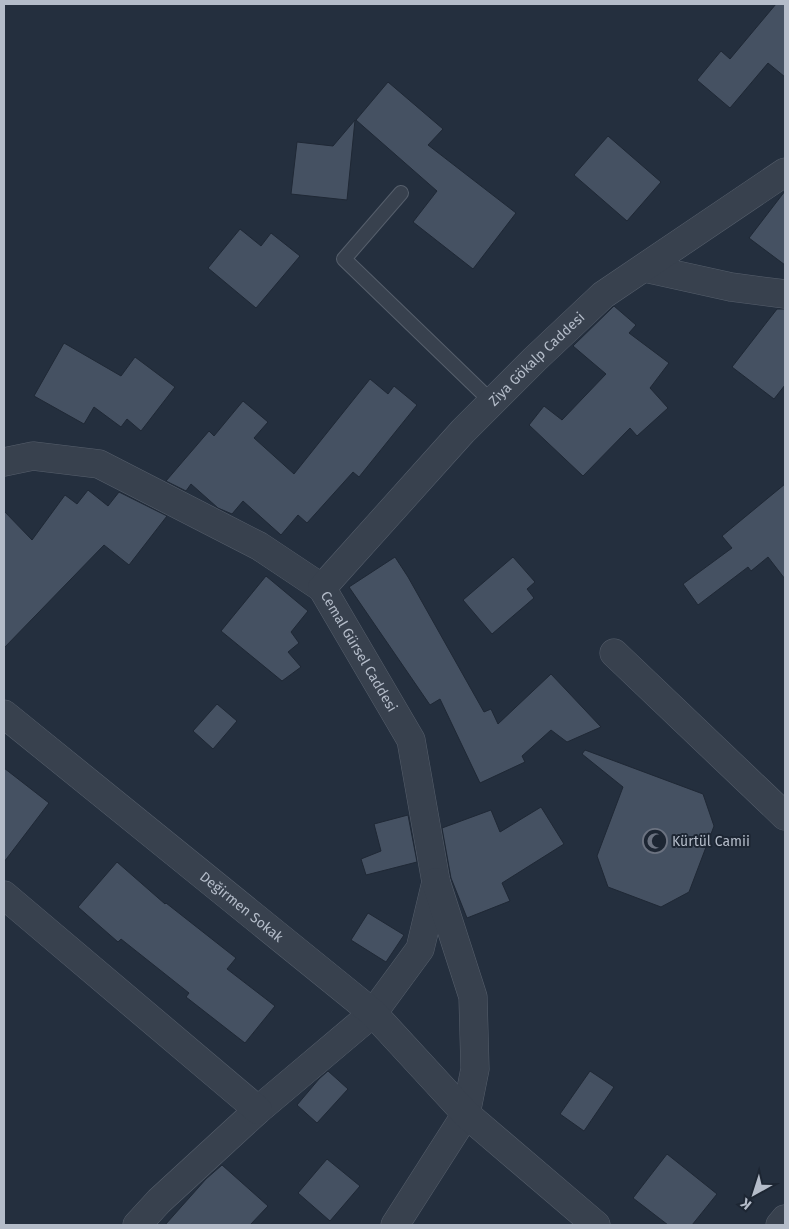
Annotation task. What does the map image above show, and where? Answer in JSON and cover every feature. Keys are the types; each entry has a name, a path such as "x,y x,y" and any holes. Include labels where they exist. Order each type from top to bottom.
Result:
{"street":[{"name":"Ziya Gökalp Caddesi","path":"322,588 463,431 603,294 645,268 785,172"},
{"path":"645,268 731,287 785,294"},
{"name":"Cemal Gürsel Caddesi","path":"4,462 33,456 99,464 259,546 322,588 411,740 436,882 420,949 373,1013 258,1110 159,1201 137,1225"},
{"path":"614,653 785,816"},
{"name":"Değirmen Sokak","path":"4,714 373,1013 466,1114 596,1225"},
{"path":"395,1225 466,1114 475,1069 474,997 436,882"},
{"path":"4,894 258,1110"},
{"path":"780,1225 785,1219"}],"lane":[{"path":"401,193 344,259 492,402"}],"building":[{"path":"776,4 785,4 785,77 768,63 730,108 697,80 721,51 730,59"},
{"path":"388,82 443,129 428,145 516,213 473,269 413,222 437,191 356,120"},
{"path":"355,120 347,200 291,194 297,142 333,146"},
{"path":"608,136 661,182 627,221 574,175"},
{"path":"785,191 785,265 749,238"},
{"path":"240,229 261,246 271,233 300,256 256,308 208,268"},
{"path":"614,306 636,325 629,333 669,363 650,388 668,408 637,436 630,428 583,476 529,425 544,406 562,420 606,374 573,346"},
{"path":"777,309 785,309 785,385 774,399 732,367"},
{"path":"64,343 121,376 135,357 175,387 141,431 127,419 121,427 94,407 84,424 34,396"},
{"path":"370,379 388,394 394,386 417,405 359,477 353,472 307,523 298,515 281,535 243,501 232,514 218,508 191,484 186,491 166,481 209,431 214,436 243,401 268,422 254,438 294,474"},
{"path":"785,484 785,579 768,557 751,571 748,567 698,605 683,584 732,548 722,536"},
{"path":"88,490 108,506 119,492 167,516 129,565 104,545 4,648 4,511 32,540 65,495 77,504"},
{"path":"395,557 484,712 491,709 498,724 551,674 601,727 567,742 551,730 522,756 525,762 480,783 440,699 430,705 349,587"},
{"path":"513,557 535,582 527,589 534,598 492,634 463,600"},
{"path":"266,576 308,611 291,632 299,643 288,652 301,667 282,681 221,631"},
{"path":"217,704 237,721 213,749 193,731"},
{"name":"Kürtül Camii","path":"585,750 703,794 714,826 689,892 661,907 608,887 597,856 623,787 582,754"},
{"path":"4,768 49,803 4,862"},
{"path":"541,807 564,844 502,883 510,901 467,918 451,878 442,828 491,810 500,832"},
{"path":"408,815 417,862 366,875 361,859 381,851 374,824"},
{"path":"117,862 165,904 236,958 227,969 275,1006 245,1043 186,997 189,993 121,939 118,942 78,907"},
{"path":"368,913 404,935 386,962 351,940"},
{"path":"328,1071 348,1089 317,1123 297,1105"},
{"path":"590,1071 614,1087 584,1131 560,1114"},
{"path":"667,1154 717,1194 692,1225 668,1225 633,1198"},
{"path":"327,1159 360,1186 330,1221 298,1193"},
{"path":"222,1165 268,1206 250,1225 165,1225 206,1179"}],"place":[{"name":"Kürtül Camii","path":"655,841"}]}
